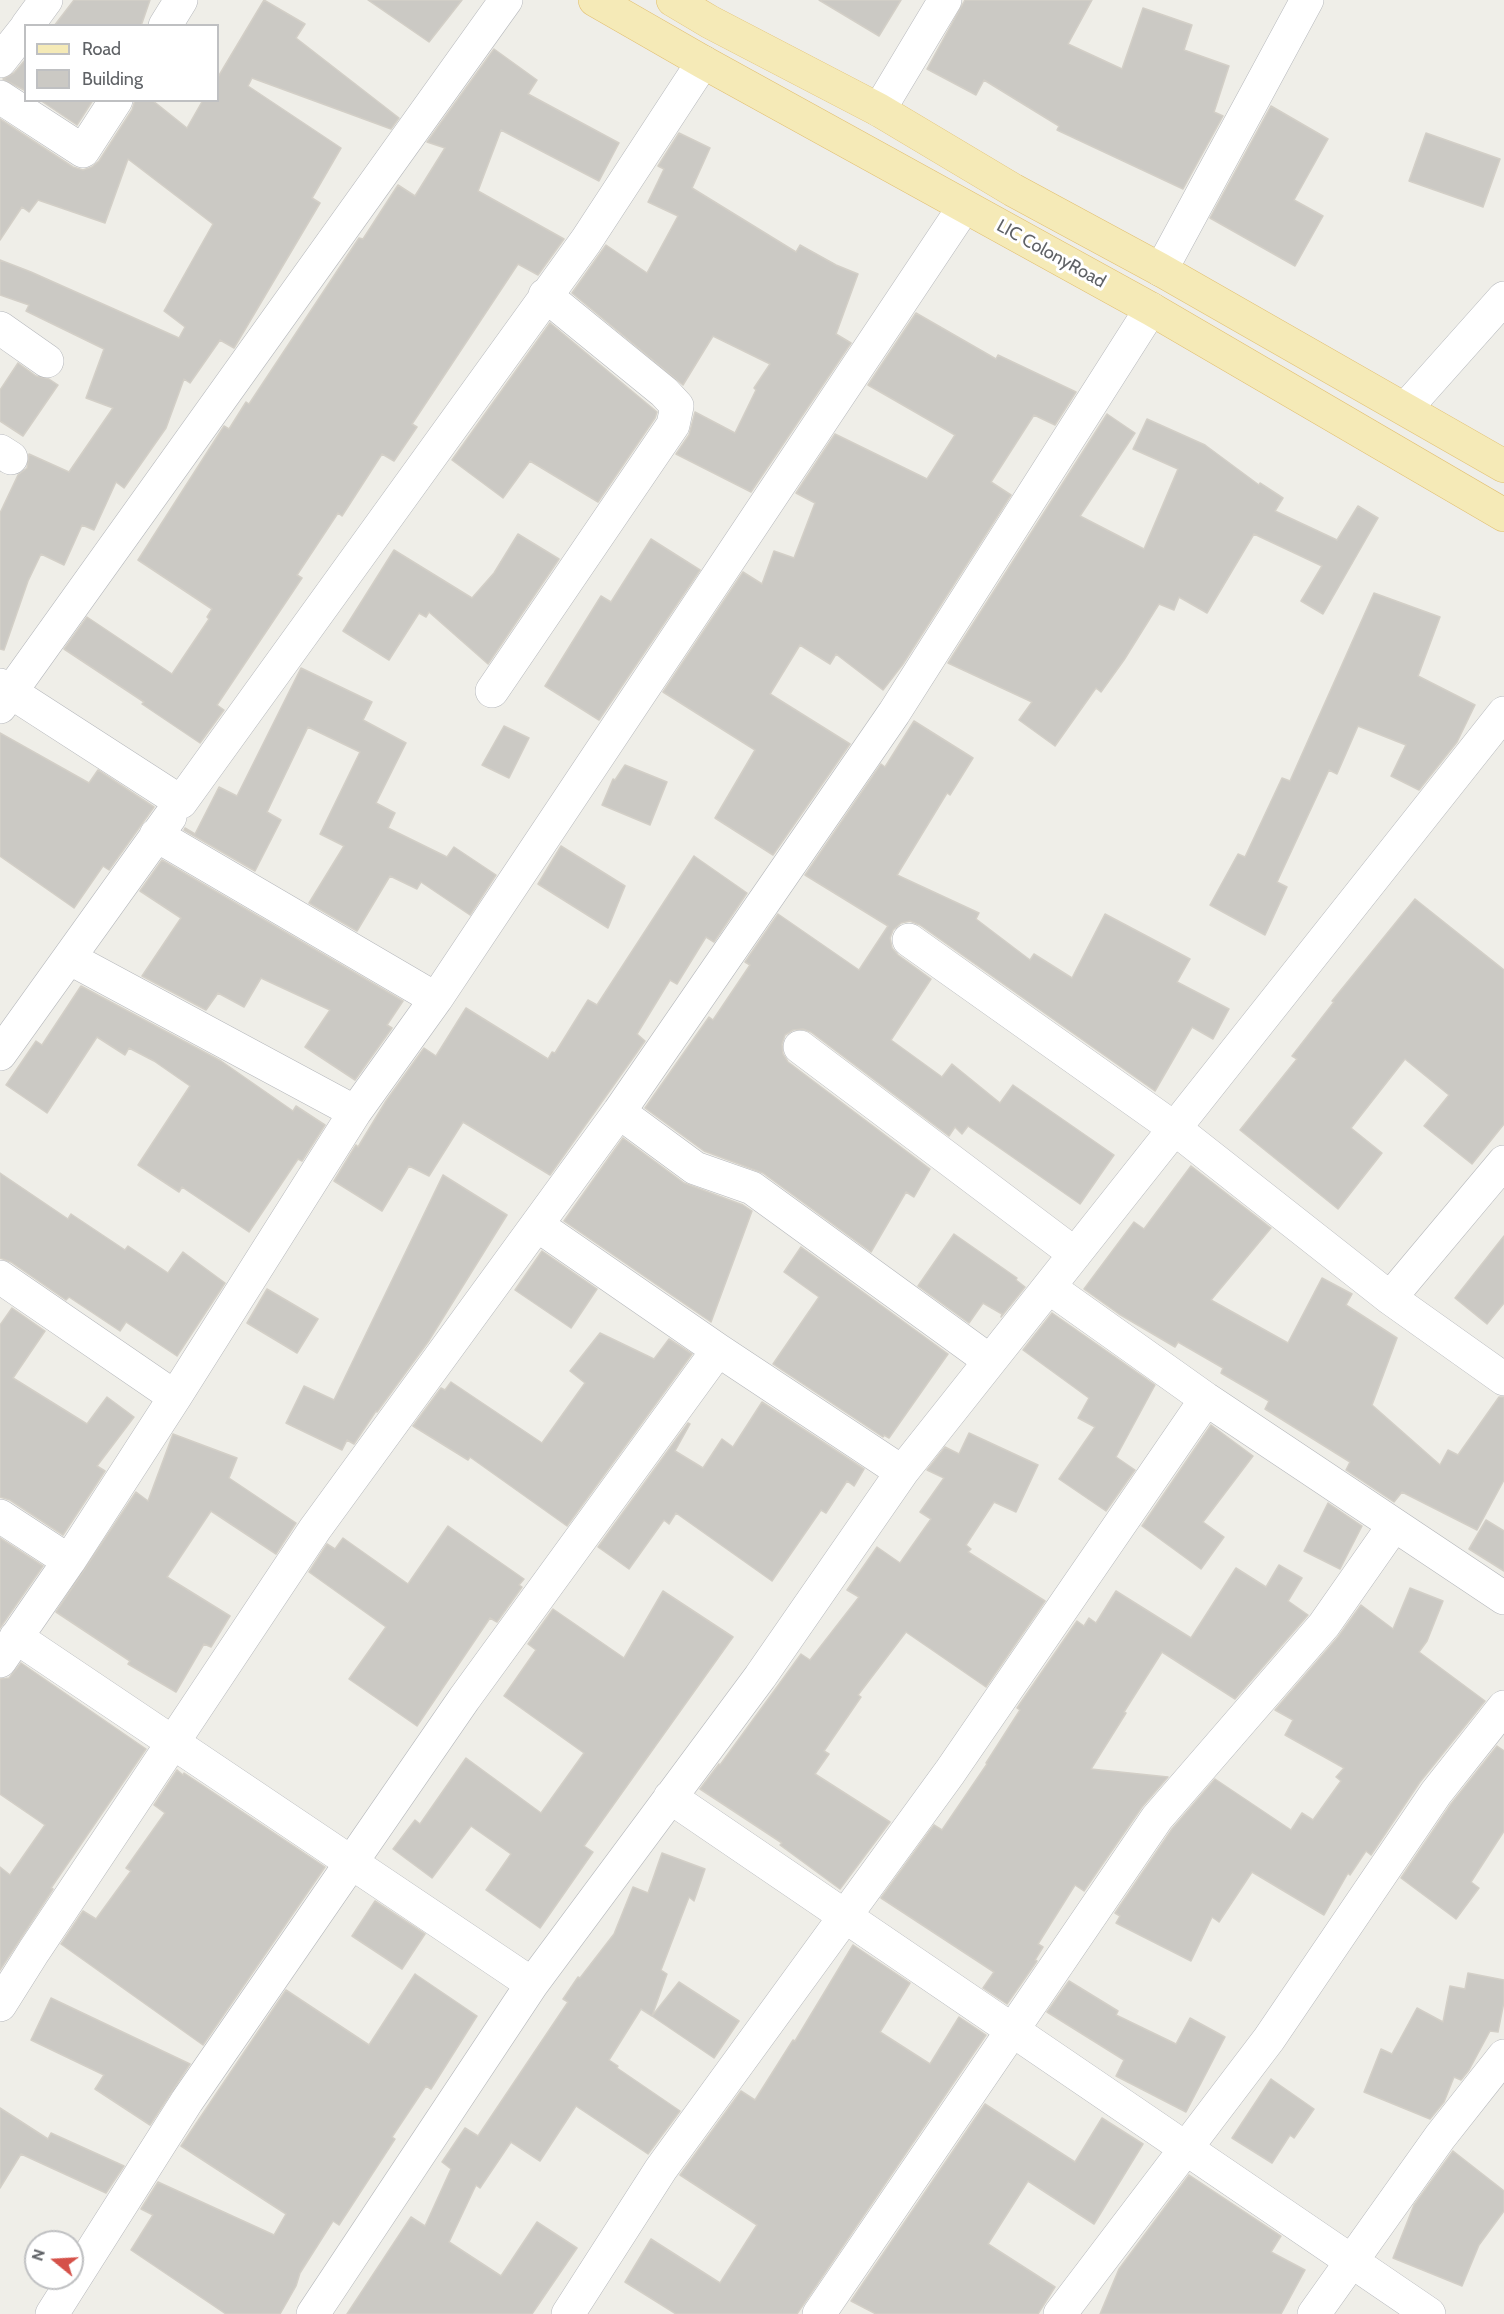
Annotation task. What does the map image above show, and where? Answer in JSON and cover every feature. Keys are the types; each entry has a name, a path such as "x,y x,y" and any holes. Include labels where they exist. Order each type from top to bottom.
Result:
{"main road":[{"name":"LIC ColonyRoad","path":"595,0 1151,309 1504,515"},
{"path":"673,0 879,110 1013,190 1161,270 1504,465"},
{"path":"902,171 923,135"}],"street":[{"path":"28,24 46,0"},
{"path":"166,24 181,0"},
{"path":"181,802 4,694 506,0"},
{"path":"879,110 945,0"},
{"path":"1161,270 1307,0"},
{"path":"0,62 24,30"},
{"path":"0,1054 586,241 703,62"},
{"path":"0,97 83,151 115,102"},
{"path":"532,1984 173,1742 8,1649 69,1561 175,1397 355,1112 436,999 964,207"},
{"path":"492,691 673,425 677,406 664,392 545,295"},
{"path":"1406,408 1504,298"},
{"path":"0,2005 315,1529 619,1112 894,713 1151,309"},
{"path":"0,328 47,361"},
{"path":"314,2314 532,1984 760,1677 902,1472 1504,713"},
{"path":"156,835 436,999"},
{"path":"909,940 1174,1128 1390,1298 1504,1379"},
{"path":"69,958 355,1112"},
{"path":"800,1047 1075,1254"},
{"path":"619,1112 695,1168 752,1188 990,1361"},
{"path":"1390,1298 1504,1162"},
{"path":"537,1224 718,1350 902,1472"},
{"path":"0,1277 175,1397"},
{"path":"1050,1288 1206,1399 1504,1598"},
{"path":"52,2314 187,2101 464,1699 718,1350"},
{"path":"568,2314 661,2169 950,1772 1206,1399"},
{"path":"0,1515 69,1561"},
{"path":"819,2314 1157,1818 1324,1625 1394,1525"},
{"path":"1060,2314 1269,2039 1436,1793 1504,1707"},
{"path":"670,1797 1429,2314"},
{"path":"1314,2314 1440,2138 1504,2056"}],"building":[{"path":"74,0 150,0 142,24 56,24"},
{"path":"264,0 305,24 296,38 399,118 391,129 252,78 248,86 341,148 312,198 320,203 234,348 220,340 190,383 184,379 166,428 124,488 116,482 94,530 82,525 64,565 41,554 28,581 4,650 0,649 0,513 18,475 27,468 29,454 69,472 113,408 86,398 104,349 26,311 29,305 0,295 0,260 179,338 185,327 164,311 213,224 128,159 105,223 38,200 29,212 22,207 0,240 0,119 73,167 83,170 99,161 132,110 134,102 154,102 187,128 202,102 219,102 219,75"},
{"path":"368,0 462,0 429,42"},
{"path":"819,0 901,0 879,36"},
{"path":"965,0 1092,0 1068,44 1122,69 1143,8 1192,25 1184,50 1229,66 1214,112 1223,116 1183,189 1057,130 1059,126 984,80 976,95 927,69"},
{"path":"494,49 537,80 528,94 619,143 599,181 501,130 478,191 564,239 538,275 518,264 412,424 417,427 394,461 382,454 342,516 338,513 297,575 302,578 217,705 224,710 200,743 142,704 144,702 64,649 87,617 172,674 209,619 207,617 212,609 138,560 224,426 229,429 246,402 249,404 359,238 363,239 398,185 415,196 445,148 427,142"},
{"path":"24,61 24,90 3,79 14,73"},
{"path":"43,102 92,102 77,125"},
{"path":"1271,106 1328,139 1294,200 1323,216 1295,266 1210,218"},
{"path":"679,133 710,148 692,188 796,252 800,245 858,274 836,334 851,343 751,492 676,454 689,435 695,412 735,433 756,390 754,388 770,364 713,336 683,385 572,293 606,245 647,273 678,216 648,202 664,169 658,166"},
{"path":"1426,133 1500,159 1483,207 1409,181"},
{"path":"916,313 996,359 998,355 1076,392 1055,425 1034,415 991,482 1011,495 903,664 883,690 836,654 830,664 800,645 770,694 850,744 773,855 715,818 755,750 663,692 743,572 762,584 774,551 794,558 815,503 796,493 835,434 927,479 955,435 868,385"},
{"path":"550,323 657,412 598,502 530,461 503,498 452,460"},
{"path":"18,363 36,376 49,379 58,385 23,436 0,421 0,390"},
{"path":"1107,414 1135,433 1080,516 1144,549 1178,469 1133,449 1147,419 1205,445 1259,485 1260,483 1283,498 1275,511 1337,540 1358,506 1378,518 1323,614 1301,601 1322,566 1254,534 1207,613 1179,597 1174,610 1159,604 1101,692 1096,688 1055,746 1019,720 1032,702 948,663"},
{"path":"518,534 559,559 488,664 429,612 426,617 419,613 389,660 343,631 394,550 472,598 494,573"},
{"path":"651,539 700,570 599,720 545,686 601,596 611,602"},
{"path":"1374,593 1440,617 1418,676 1475,705 1457,742 1419,790 1391,776 1406,745 1358,726 1337,774 1329,770 1277,882 1287,887 1265,935 1210,905 1238,854 1245,857 1282,778 1290,781"},
{"path":"301,668 372,702 363,720 406,743 376,803 395,813 388,828 447,857 454,847 496,875 470,915 421,882 417,889 390,876 357,931 309,903 344,846 320,834 360,752 308,727 267,812 281,820 255,871 184,830 185,828 195,834 219,787 237,796"},
{"path":"914,721 973,758 950,795 947,793 897,875 979,913 976,919 1030,960 1034,954 1072,978 1105,914 1190,959 1177,982 1229,1009 1213,1039 1192,1027 1155,1091 920,925 910,921 901,923 893,930 890,938 892,948 931,979 891,1040 942,1077 952,1064 1000,1103 1013,1085 1114,1155 1080,1204 968,1126 962,1134 955,1127 949,1136 811,1032 803,1029 793,1030 785,1035 782,1044 783,1054 788,1062 930,1169 914,1197 906,1192 871,1252 763,1173 704,1151 645,1108 709,1017 713,1020 750,965 745,962 778,914 859,970 888,926 805,875 881,764 885,767"},
{"path":"504,726 529,738 509,778 482,765"},
{"path":"0,733 89,783 98,770 154,807 109,870 103,866 74,908 0,856"},
{"path":"625,765 667,782 650,825 602,805 613,779 615,780"},
{"path":"561,846 625,886 608,928 538,884"},
{"path":"694,856 747,893 714,942 706,937 677,984 670,980 637,1034 645,1041 550,1175 463,1122 429,1176 409,1166 382,1211 334,1181 356,1145 358,1147 386,1101 424,1048 436,1056 466,1008 548,1059 552,1052 555,1053 588,1000 597,1005"},
{"path":"162,860 403,1001 387,1025 392,1028 355,1080 305,1047 330,1010 261,978 244,1007 218,993 206,1010 142,976 181,918 140,891"},
{"path":"1415,899 1504,970 1504,1124 1472,1164 1424,1126 1449,1095 1405,1059 1351,1128 1382,1153 1338,1209 1240,1130 1297,1059 1292,1056 1334,1002 1332,1001"},
{"path":"81,986 221,1061 293,1111 296,1106 325,1125 302,1161 298,1159 249,1232 182,1187 179,1192 138,1165 190,1086 154,1061 129,1048 125,1055 97,1037 47,1113 6,1085 36,1041 42,1045"},
{"path":"623,1138 684,1183 743,1205 752,1211 711,1322 564,1221"},
{"path":"1191,1166 1271,1228 1211,1300 1288,1343 1322,1278 1352,1294 1346,1305 1397,1338 1372,1405 1440,1465 1448,1450 1458,1455 1499,1397 1504,1397 1504,1480 1477,1530 1402,1492 1394,1502 1346,1470 1350,1462 1265,1409 1269,1401 1221,1373 1223,1368 1178,1342 1175,1347 1119,1314 1084,1289 1134,1222 1144,1229"},
{"path":"0,1173 68,1219 71,1214 125,1250 128,1246 168,1273 183,1252 225,1283 177,1356 126,1322 120,1331 69,1297 66,1300 11,1262 0,1258"},
{"path":"443,1175 507,1215 428,1342 354,1444 347,1440 342,1450 286,1423 304,1386 334,1400"},
{"path":"954,1234 1017,1278 1016,1280 1025,1287 1001,1317 1002,1314 983,1303 969,1323 918,1286"},
{"path":"1504,1236 1504,1303 1487,1324 1455,1298"},
{"path":"801,1247 948,1354 889,1438 884,1435 883,1437 773,1364 819,1297 784,1272"},
{"path":"542,1251 597,1289 571,1328 515,1290"},
{"path":"267,1289 318,1319 297,1353 247,1323"},
{"path":"12,1308 45,1331 13,1378 87,1424 107,1397 134,1417 97,1466 105,1471 63,1535 10,1500 0,1497 0,1325"},
{"path":"1052,1313 1155,1385 1116,1457 1135,1470 1106,1511 1059,1479 1095,1427 1078,1418 1089,1398 1023,1350"},
{"path":"600,1333 654,1359 669,1339 692,1354 567,1526 470,1457 468,1460 413,1426 441,1388 445,1390 451,1382 542,1443 585,1383 570,1371"},
{"path":"762,1402 864,1469 854,1486 847,1481 826,1513 821,1510 772,1581 676,1513 669,1524 664,1520 629,1569 598,1547 688,1423 690,1424 675,1451 703,1468 722,1439 733,1447"},
{"path":"1211,1425 1253,1456 1203,1522 1224,1537 1201,1569 1142,1526"},
{"path":"969,1433 1038,1465 1016,1512 994,1502 966,1545 971,1549 968,1552 1045,1601 986,1687 906,1632 858,1695 861,1697 824,1751 829,1754 815,1774 890,1822 840,1889 780,1845 782,1843 700,1789 801,1654 810,1660 859,1597 847,1590 877,1547 900,1563 931,1519 920,1512 944,1478 927,1470 945,1447 959,1454"},
{"path":"173,1434 237,1458 229,1478 296,1523 276,1554 211,1511 167,1577 230,1616 211,1647 204,1644 176,1692 128,1664 130,1661 56,1612 136,1492 148,1501"},
{"path":"1328,1503 1362,1526 1340,1569 1304,1551"},
{"path":"1486,1520 1504,1531 1504,1571 1469,1549"},
{"path":"448,1526 524,1579 519,1585 522,1587 497,1622 490,1618 417,1726 349,1679 386,1627 309,1572 327,1544 335,1549 343,1538 408,1584"},
{"path":"0,1538 43,1566 0,1628"},
{"path":"1279,1565 1302,1578 1288,1601 1308,1615 1235,1699 1162,1652 1124,1712 1126,1713 1091,1769 1168,1777 1142,1807 1084,1891 1075,1885 1038,1944 1043,1947 1035,1960 1037,1961 1007,2004 983,1988 994,1972 881,1898 934,1825 942,1830 987,1764 1020,1710 1017,1708 1077,1621 1084,1626 1089,1618 1096,1623 1116,1591 1191,1638 1236,1568 1266,1587"},
{"path":"1410,1588 1443,1601 1427,1641 1419,1652 1485,1701 1420,1782 1371,1855 1366,1851 1350,1875 1348,1873 1324,1915 1252,1872 1219,1922 1212,1917 1191,1961 1116,1923 1120,1916 1115,1913 1172,1829 1215,1779 1291,1830 1302,1813 1313,1820 1341,1781 1336,1777 1344,1768 1285,1735 1293,1720 1275,1710 1338,1637 1361,1605 1393,1629"},
{"path":"663,1591 733,1637 584,1846 593,1852 540,1928 486,1890 511,1854 471,1826 432,1878 393,1849 415,1820 420,1824 466,1758 541,1813 584,1753 504,1696 536,1650 528,1644 553,1609 624,1658"},
{"path":"21,1663 146,1749 51,1888 53,1889 0,1970 0,1867 10,1875 45,1825 0,1794 0,1679 9,1678"},
{"path":"1497,1746 1504,1751 1504,1831 1471,1882 1479,1888 1456,1919 1401,1878 1451,1804"},
{"path":"177,1770 325,1867 203,2045 61,1944 83,1911 96,1919 131,1871 126,1868 165,1813 154,1805"},
{"path":"662,1853 705,1869 694,1901 689,1897 661,1970 667,1974 652,2016 641,2009 609,2060 618,2066 617,2068 680,2111 648,2154 576,2106 540,2161 511,2142 480,2188 476,2185 449,2242 501,2276 537,2222 577,2248 532,2314 347,2314 411,2217 425,2226 451,2169 442,2162 465,2128 478,2136 568,2002 563,1999 614,1934 633,1887 648,1893"},
{"path":"375,1901 425,1934 402,1969 352,1936"},
{"path":"853,1945 910,1983 880,2032 930,2064 959,2017 986,2035 797,2314 676,2314 625,2282 651,2239 720,2283 757,2225 680,2175 741,2091 755,2100 793,2040 795,2041"},
{"path":"1468,1973 1504,1980 1504,2002 1498,2032 1490,2031 1461,2080 1454,2077 1444,2102 1430,2119 1364,2092 1381,2049 1392,2054 1417,2008 1443,2022 1450,1986 1465,1989"},
{"path":"415,1974 477,2016 431,2089 426,2086 392,2137 395,2139 339,2225 333,2221 300,2273 296,2286 280,2314 226,2314 131,2250 153,2215 141,2209 158,2182 274,2235 286,2214 181,2146 286,1990 369,2045"},
{"path":"1069,1981 1118,2011 1116,2015 1176,2044 1190,2018 1225,2037 1186,2112 1116,2076 1124,2060 1047,2012"},
{"path":"679,1982 739,2021 714,2058 652,2016"},
{"path":"51,1998 190,2064 150,2125 95,2089 104,2075 31,2040"},
{"path":"1271,2079 1314,2109 1294,2138 1290,2135 1272,2163 1232,2138"},
{"path":"985,2104 1075,2162 1102,2118 1143,2144 1094,2224 1028,2181 988,2244 1055,2287 1038,2314 876,2314 851,2301"},
{"path":"0,2108 48,2139 51,2133 124,2166 106,2193 21,2154 0,2188"},
{"path":"1453,2151 1504,2191 1504,2211 1479,2245 1462,2286 1393,2258 1414,2205"},
{"path":"1189,2175 1281,2236 1271,2252 1305,2270 1281,2314 1100,2314 1119,2269"}]}
